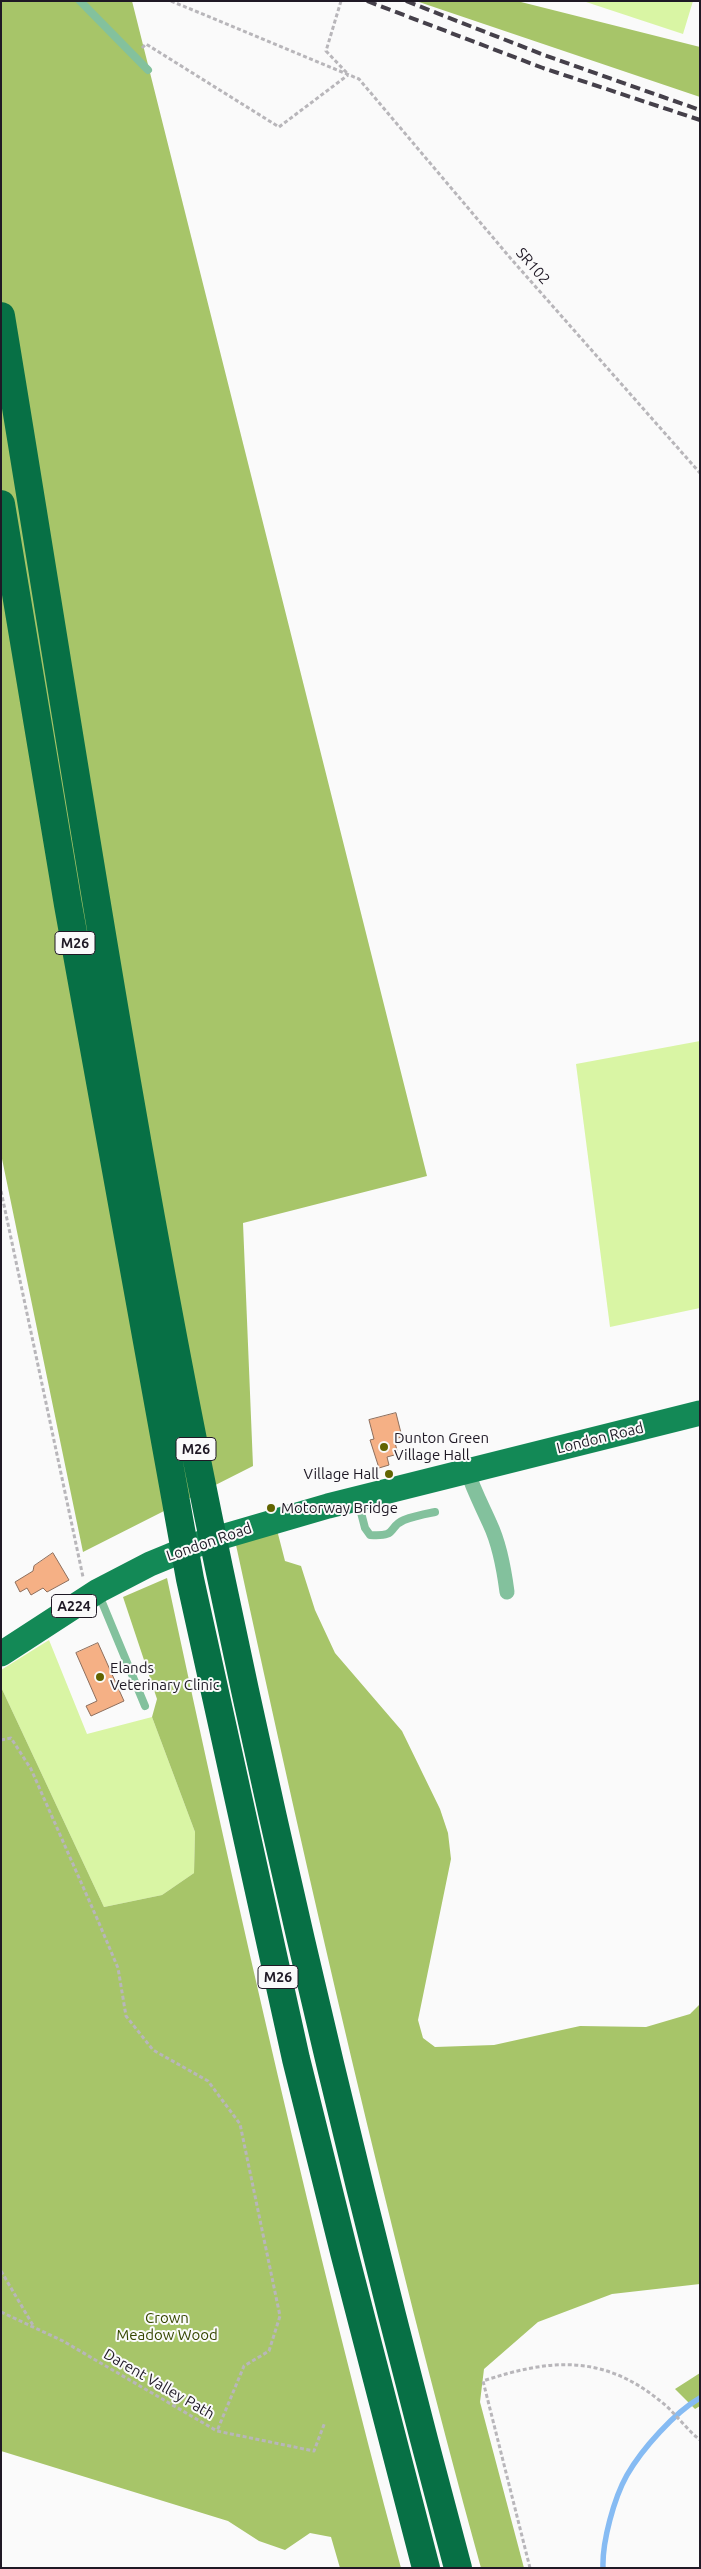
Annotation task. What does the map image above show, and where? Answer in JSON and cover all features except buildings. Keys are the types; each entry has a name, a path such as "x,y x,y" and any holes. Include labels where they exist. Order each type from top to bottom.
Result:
{"highway":[{"name":"M26","path":"1,316 124,1060 216,1555 282,1856 355,2169 458,2568"},
{"name":"M26","path":"1,504 68,905 192,1589 296,2059 348,2271 426,2568"}],"main road":[{"name":"London Road","path":"1,1654 93,1594 150,1564 201,1543 267,1523 467,1470 700,1413"}],"street":[{"path":"467,1470 475,1493 491,1525 503,1564 506,1592"}],"lane":[{"path":"80,1 135,54 148,70"},
{"path":"357,1499 365,1528 370,1535 383,1536 392,1532 402,1520 435,1512"},
{"path":"93,1594 145,1706"}],"path":[{"path":"171,1 349,74"},
{"path":"341,1 326,51 349,74"},
{"path":"135,54 146,44 279,127 349,74"},
{"name":"SR102","path":"349,74 359,79 512,260 700,473"},
{"path":"1,1191 93,1594"},
{"path":"1,1740 11,1738 30,1769 118,1968 126,2016 153,2050 208,2081 240,2124 280,2316 269,2351 244,2366 217,2430"},
{"path":"1,2271 34,2328"},
{"name":"Darent Valley Path","path":"1,2312 63,2341 217,2430 314,2451 325,2422"},
{"path":"530,2568 483,2381 546,2364 576,2364 631,2379 670,2409 700,2440"}],"green space":[{"path":"1,1 132,1 427,1176 243,1223 253,1466 83,1552 1,1154"},
{"path":"416,1 517,1 700,47 700,97"},
{"path":"583,1 693,1 683,34"},
{"path":"700,1041 700,1308 610,1327 576,1064"},
{"path":"277,1530 285,1561 301,1566 315,1610 335,1653 402,1731 440,1809 448,1833 451,1859 418,2020 423,2038 435,2047 494,2045 580,2026 646,2027 690,2014 700,2004 700,2284 612,2294 538,2322 484,2369 480,2402 524,2568 481,2568 414,2313 351,2058 292,1802 236,1545"},
{"name":"Crown Meadow Wood","path":"167,1578 221,1827 307,2198 401,2568 340,2568 331,2537 310,2533 285,2550 259,2541 228,2521 1,2451 1,1687 104,1907 162,1895 194,1873 195,1832 152,1717 157,1699 123,1597"},
{"path":"49,1640 87,1734 152,1717 195,1832 194,1873 162,1895 104,1907 1,1687 1,1670"},
{"path":"700,2373 700,2406 695,2409 675,2389"}],"waterway":[{"path":"603,2568 604,2546 610,2520 627,2475 659,2432 700,2398"}],"railway":[{"path":"367,1 543,68 700,120"},
{"path":"406,1 544,55 700,110"}],"place":[{"name":"Dunton Green Village Hall","path":"384,1447"},
{"name":"Village Hall","path":"389,1474"},
{"name":"Motorway Bridge","path":"271,1508"},
{"name":"Elands Veterinary Clinic","path":"100,1677"}]}
